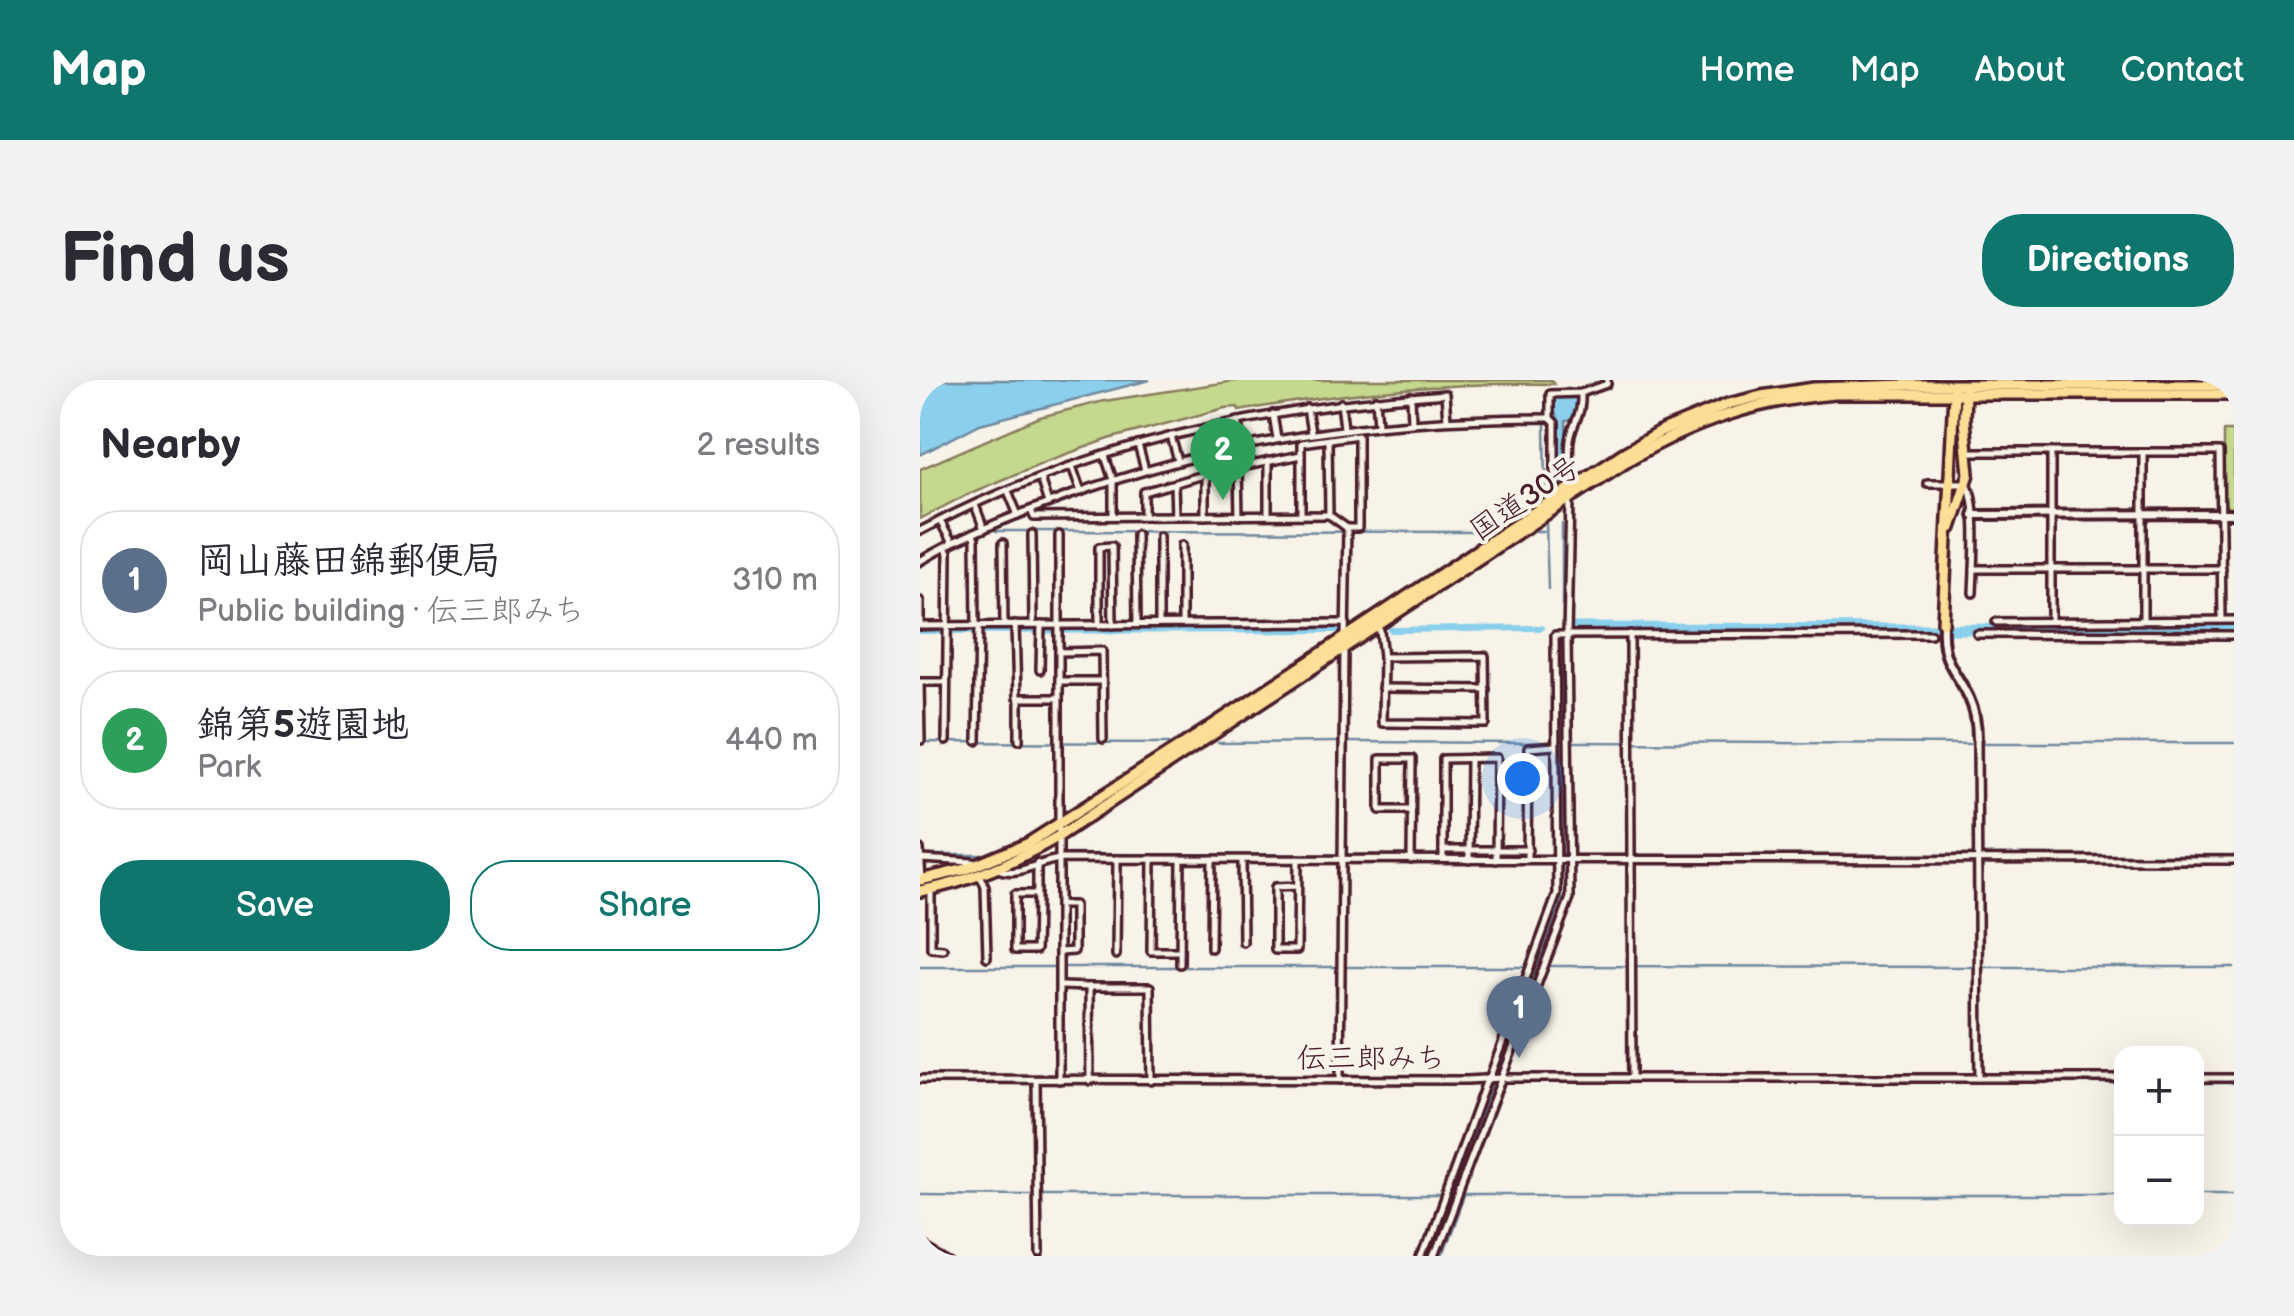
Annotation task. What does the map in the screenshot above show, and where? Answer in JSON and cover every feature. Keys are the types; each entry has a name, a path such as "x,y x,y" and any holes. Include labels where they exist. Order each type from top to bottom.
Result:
{"highway":[{"name":"国道30号","path":"984,871 1012,852 1059,830 1344,649 1375,622 1567,496 1622,454 1660,432 1708,412 1745,400 1814,388 2234,385"},
{"path":"1947,545 1969,474 1960,386"},
{"path":"1943,624 1950,483 1960,386"},
{"name":"国道30号","path":"1994,386 2234,394"},
{"name":"国道30号","path":"925,884 1020,859 1345,636 1375,622"}],"street":[{"path":"1567,496 1556,487 1555,423 1550,418 1550,397 1554,393 1582,396 1604,384"},
{"path":"920,531 1072,466 1171,436 1238,421 1341,403 1445,394 1446,420"},
{"path":"1410,396 1412,422"},
{"path":"1423,1256 1502,1078 1568,902 1560,858 1555,746 1561,646 1566,635 1569,457 1582,396"},
{"path":"1376,400 1378,424"},
{"path":"1341,403 1344,428"},
{"path":"1307,408 1311,433"},
{"path":"1272,414 1278,439"},
{"path":"921,560 984,529 1046,509 1080,492 1145,470 1244,445 1378,424 1550,418"},
{"path":"1238,421 1244,445"},
{"path":"1205,428 1205,516"},
{"path":"1301,515 1301,443 1358,435 1358,528 1347,531"},
{"path":"1171,436 1178,461"},
{"path":"1328,439 1329,515"},
{"path":"1138,446 1145,470"},
{"path":"1967,452 2220,452 2222,620"},
{"path":"2051,452 2051,620"},
{"path":"2142,620 2143,452"},
{"path":"1144,516 1144,492 1206,474 1300,455"},
{"path":"1105,456 1113,483 1113,514"},
{"path":"1268,462 1268,516"},
{"path":"1072,466 1080,492"},
{"path":"1238,467 1239,516"},
{"path":"1040,478 1046,509"},
{"path":"1927,483 1966,482 1971,491 1973,593"},
{"path":"1174,483 1175,516"},
{"path":"1008,491 1018,515"},
{"path":"975,505 984,529"},
{"path":"1046,509 1144,516 1329,515 1347,531 1340,1080"},
{"path":"1974,514 2234,514"},
{"path":"940,521 948,548 946,741"},
{"path":"1032,534 1032,625"},
{"path":"1136,534 1137,624"},
{"path":"1059,535 1059,1080"},
{"path":"974,536 977,741"},
{"path":"1159,536 1160,624"},
{"path":"1003,543 1004,625"},
{"path":"1182,545 1182,624"},
{"path":"1099,625 1099,547 1112,546 1112,624"},
{"path":"1974,570 2222,569"},
{"path":"920,601 920,626 947,630 1004,625 1015,629 1032,625 1059,629 1112,624 1346,623"},
{"path":"1996,622 2234,620"},
{"path":"1375,622 1383,657 1382,723 1486,724 1486,656 1383,657"},
{"path":"1943,624 1946,659 1971,703 1976,722 1978,1078"},
{"path":"1015,629 1019,740"},
{"path":"1040,670 1041,629"},
{"path":"1630,634 1632,1078"},
{"path":"1434,1256 1487,1082 1557,894 1561,646 1555,635 1931,634"},
{"path":"1978,634 2234,634"},
{"path":"1059,652 1102,651 1103,739"},
{"path":"1060,680 1102,681"},
{"path":"921,740 920,682 946,682"},
{"path":"1382,688 1486,689"},
{"path":"1019,698 1060,698"},
{"path":"1527,855 1528,748 1555,746"},
{"path":"1411,856 1412,810 1412,759 1380,758 1380,810 1412,810"},
{"path":"1470,758 1470,855"},
{"path":"1443,854 1443,759 1497,758 1496,855"},
{"path":"943,949 932,948 920,855 972,862 984,871 1005,873 1060,859 1298,859 1443,854 1560,858 2234,860"},
{"path":"1116,955 1117,859"},
{"path":"1152,859 1151,951 1180,952"},
{"path":"1180,964 1181,859"},
{"path":"1211,948 1212,859"},
{"path":"1242,859 1243,942"},
{"path":"1298,859 1298,886 1298,950 1275,950 1275,887 1298,886"},
{"path":"1037,863 1037,894 1036,950 1015,950 1015,894 1037,894"},
{"path":"984,871 987,957"},
{"path":"1060,905 1074,905 1074,951 1060,952"},
{"path":"1060,986 1150,987 1151,1080"},
{"path":"1088,987 1090,1081"},
{"name":"伝三郎みち","path":"920,1079 1487,1082 1502,1078 2114,1078"},
{"path":"2204,1078 2234,1078"},
{"path":"1036,1080 1038,1256"},
{"path":"920,1240 948,1256"}],"green space":[{"path":"1241,380 1552,380 1554,384 1435,387 1317,398 1239,411 1238,407 1225,408 1112,438 1044,462 920,519 920,469 1040,417 1104,401"},
{"path":"2224,431 2234,431 2234,508 2224,504"}],"water":[{"path":"920,380 1150,380 980,424 920,455"},
{"path":"1556,394 1572,394 1580,405 1572,420 1566,421 1567,481 1558,484 1558,419 1552,407"}],"waterway":[{"path":"920,567 984,534 1112,486 1233,453 1356,432 1545,423 1546,493"},
{"path":"1546,524 1548,589"},
{"path":"1562,524 1562,606"},
{"path":"996,531 1484,532"},
{"path":"1536,531 1545,531"},
{"path":"1572,625 1579,629"},
{"path":"1391,630 1541,628"},
{"path":"1571,628 1938,629"},
{"path":"1499,1066 1562,901 1562,629"},
{"path":"1947,629 2234,630"},
{"path":"920,631 1340,630"},
{"path":"920,742 1169,743"},
{"path":"1218,743 1339,742"},
{"path":"1346,742 1552,743"},
{"path":"1559,742 1565,742"},
{"path":"1573,742 1975,744"},
{"path":"1980,743 2234,743"},
{"path":"1068,854 1553,855"},
{"path":"921,855 985,855"},
{"path":"1574,855 2234,855"},
{"path":"1548,966 1976,967"},
{"path":"920,967 1525,967"},
{"path":"1982,967 2234,967"},
{"path":"1427,1256 1493,1082"},
{"path":"1507,1082 2114,1083"},
{"path":"920,1083 1033,1084"},
{"path":"1040,1083 1479,1083 1491,1087"},
{"path":"2204,1083 2234,1083"},
{"path":"920,1194 1031,1195"},
{"path":"1040,1195 1442,1195"},
{"path":"1461,1195 2114,1195"},
{"path":"2204,1195 2234,1195"},
{"path":"1441,1256 1463,1196"},
{"path":"1041,1198 1041,1256"},
{"path":"920,1244 941,1256"}],"place":[{"name":"錦第5遊園地","path":"1223,500"},
{"name":"岡山藤田錦郵便局","path":"1519,1058"}]}
